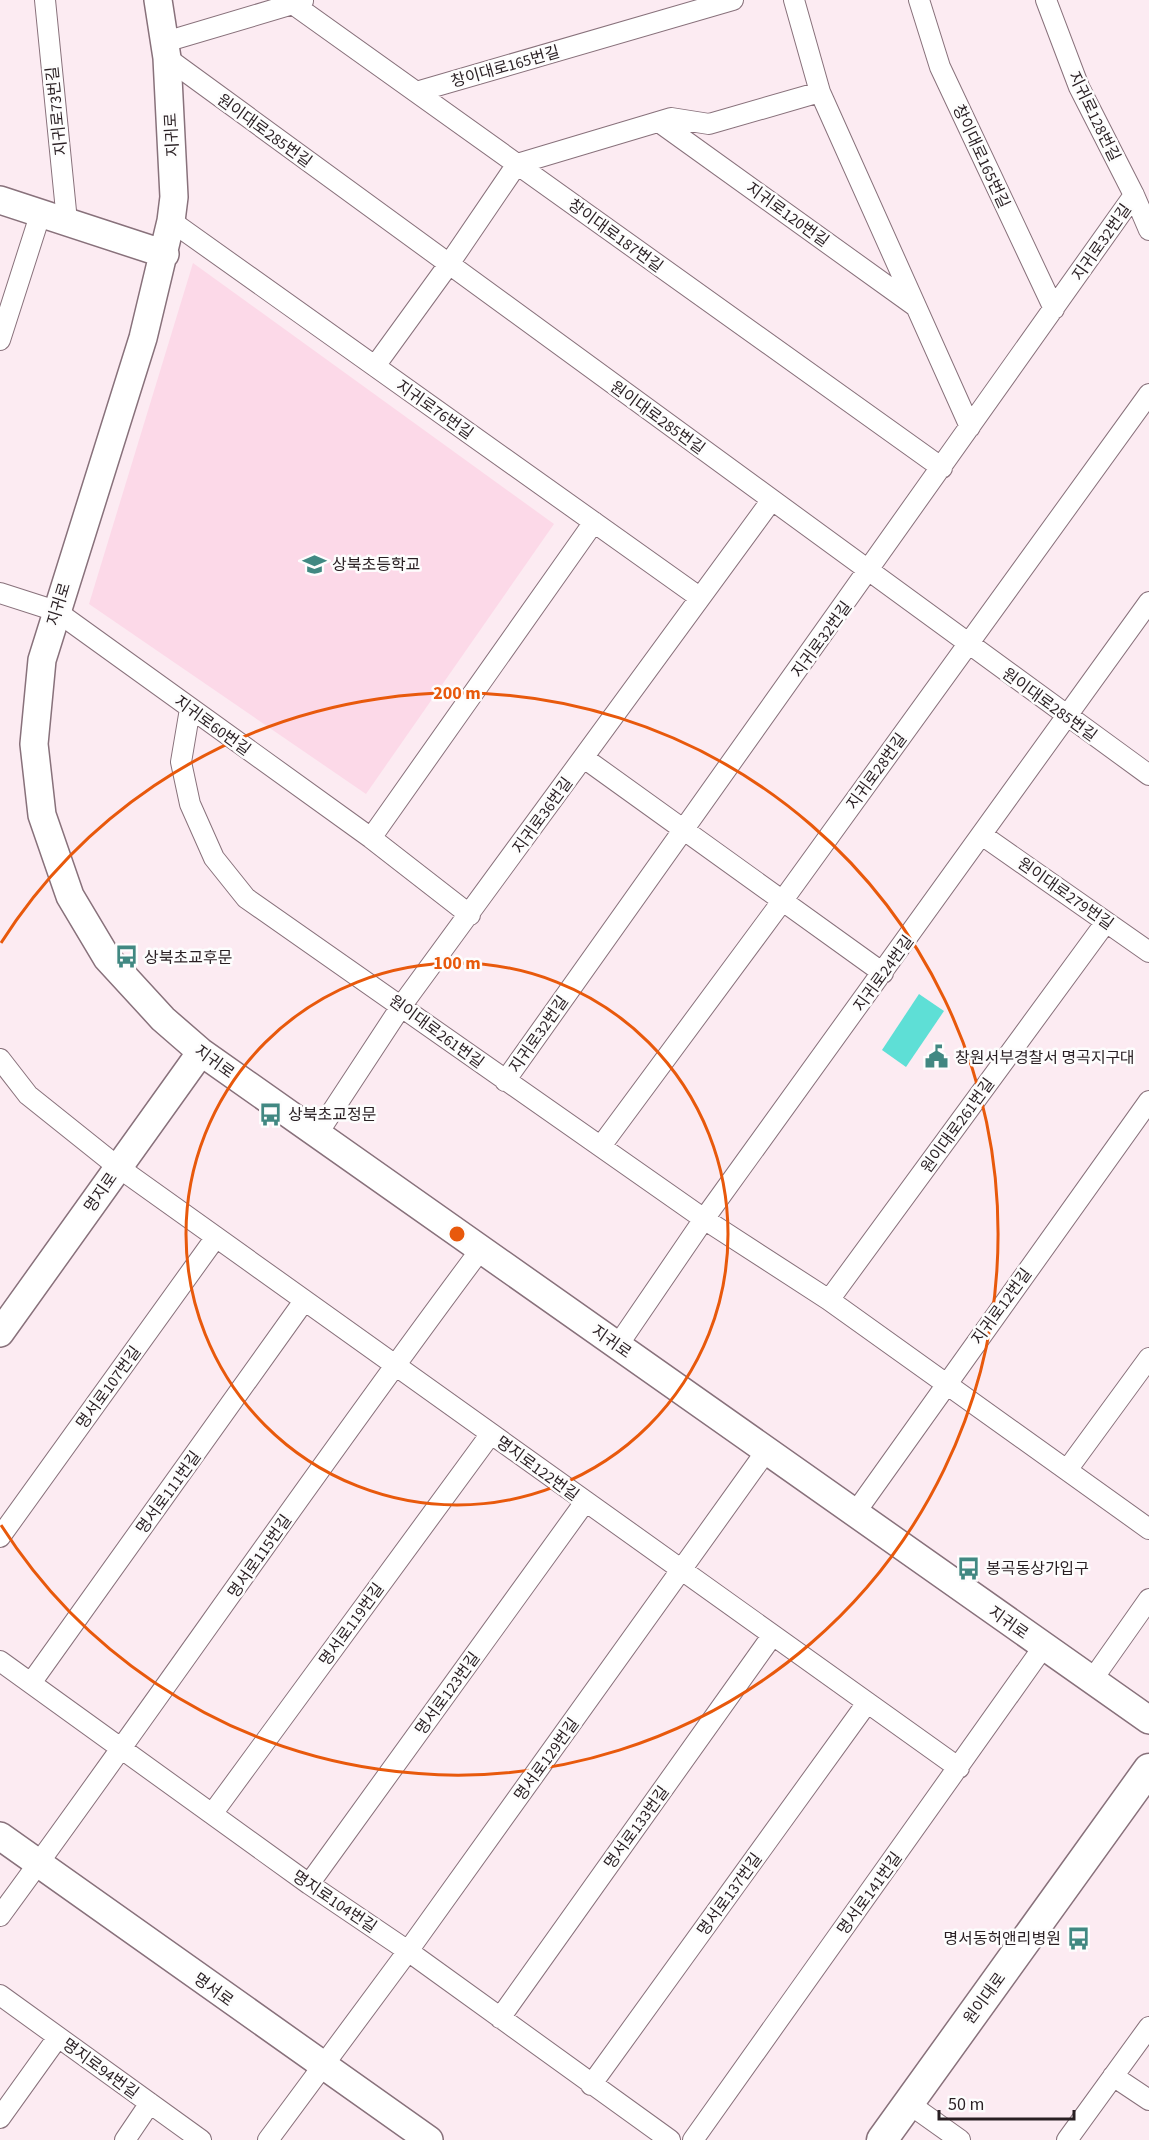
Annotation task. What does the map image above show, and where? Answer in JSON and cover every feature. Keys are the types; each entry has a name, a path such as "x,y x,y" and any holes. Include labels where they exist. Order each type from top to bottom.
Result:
{"main road":[{"name":"원이대로","path":"882,2140 1149,1769"}],"street":[{"name":"지귀로73번길","path":"45,0 67,221"},
{"name":"지귀로","path":"158,0 166,50 174,197 171,221 165,254 143,338 42,660 34,744 42,815 70,896 107,958 163,1019 201,1052 1149,1720"},
{"name":"창이대로165번길","path":"416,92 733,0"},
{"path":"794,0 820,92 970,428"},
{"name":"창이대로165번길","path":"919,0 940,67 1054,309"},
{"name":"지귀로128번길","path":"1046,0 1078,87 1134,195 1149,230"},
{"path":"166,50 297,1"},
{"name":"창이대로187번길","path":"297,1 416,92 942,468"},
{"name":"원이대로285번길","path":"166,50 449,264 1149,775"},
{"path":"375,366 449,264 517,164 671,118 709,124 820,92"},
{"name":"지귀로120번길","path":"659,122 916,306"},
{"name":"지귀로32번길","path":"505,1081 1134,195"},
{"path":"0,200 165,254"},
{"path":"0,340 41,212"},
{"name":"지귀로76번길","path":"171,221 699,597"},
{"name":"지귀로28번길","path":"601,1146 783,900 1149,394"},
{"name":"지귀로36번길","path":"318,1133 402,1005 771,501"},
{"path":"371,838 594,522"},
{"name":"지귀로60번길","path":"0,593 56,610 371,838 470,915"},
{"name":"지귀로24번길","path":"618,1345 704,1219 1149,602"},
{"name":"원이대로261번길","path":"190,709 181,762 190,804 214,858 246,898 402,1005 505,1081 704,1219 829,1300 1149,1529"},
{"path":"584,758 685,828 883,973"},
{"name":"원이대로279번길","path":"982,835 1149,952"},
{"name":"원이대로261번길","path":"829,1300 1106,922"},
{"name":"명지로","path":"0,1333 8,1305 118,1167 201,1052"},
{"name":"명지로122번길","path":"0,1059 28,1095 118,1167 585,1502 682,1568 772,1636 958,1768"},
{"name":"지귀로12번길","path":"855,1513 1149,1101"},
{"name":"명서로107번길","path":"0,1537 216,1237"},
{"name":"명서로115번길","path":"0,1916 122,1749 394,1365 481,1249"},
{"name":"명서로111번길","path":"31,1683 304,1301"},
{"path":"1067,1470 1149,1358"},
{"name":"명서로119번길","path":"212,1814 490,1434"},
{"name":"명서로129번길","path":"268,2140 408,1951 767,1450"},
{"name":"명서로123번길","path":"309,1884 585,1502"},
{"path":"1092,1680 1149,1599"},
{"name":"명서로133번길","path":"500,2018 772,1636"},
{"name":"명서로141번길","path":"693,2140 1044,1646"},
{"name":"명지로104번길","path":"0,1661 670,2140"},
{"name":"명서로137번길","path":"591,2085 867,1703"},
{"name":"명서로","path":"0,1836 429,2140"},
{"name":"명지로94번길","path":"0,1995 201,2140"},
{"path":"1067,2140 1149,2027"},
{"path":"0,2118 58,2037"},
{"path":"1113,2076 1149,2100"},
{"path":"125,2140 150,2103"},
{"path":"908,2103 960,2140"}],"shaded area":[{"name":"상북초등학교","path":"193,263 554,524 366,794 89,604"}],"building":[{"path":"919,994 944,1011 906,1067 882,1050"}],"place":[{"name":"상북초등학교","path":"314,564"},
{"name":"상북초교후문","path":"126,957"},
{"name":"창원서부경찰서 명곡지구대","path":"937,1057"},
{"name":"상북초교정문","path":"270,1114"},
{"name":"봉곡동상가입구","path":"968,1568"},
{"name":"명서동허앤리병원","path":"1079,1938"}]}
